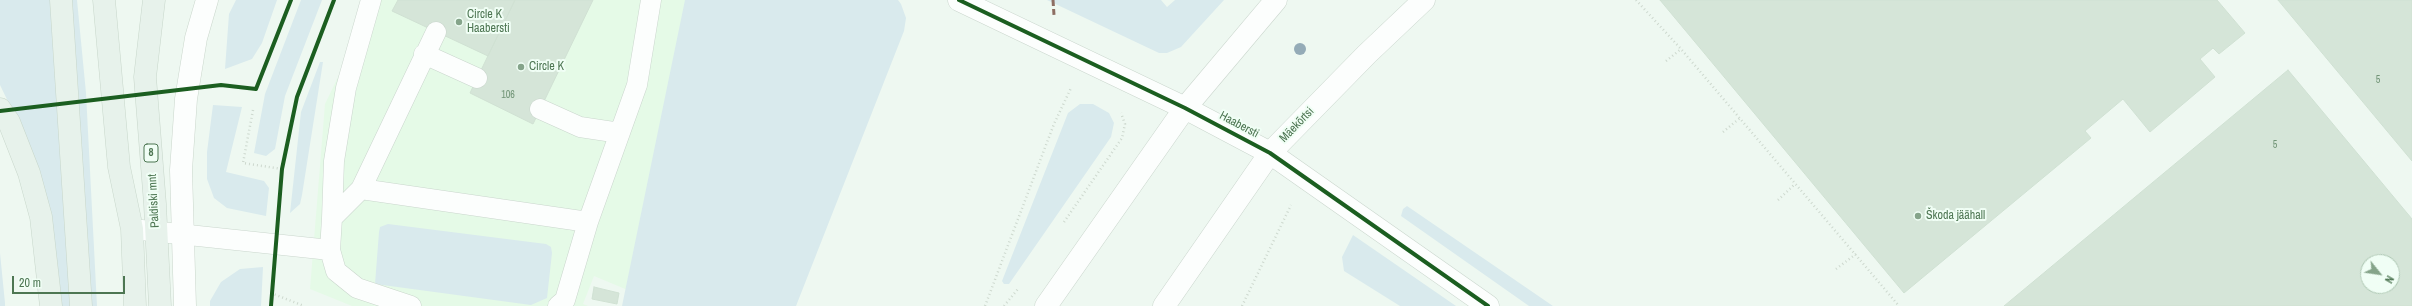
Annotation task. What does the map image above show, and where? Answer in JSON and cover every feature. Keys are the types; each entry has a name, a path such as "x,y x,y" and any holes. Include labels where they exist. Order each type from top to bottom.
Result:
{"main road":[{"path":"61,0 81,306"},
{"path":"104,0 119,167 132,229 135,306"},
{"name":"Paldiski mnt","path":"154,0 145,77 160,306"},
{"path":"0,109 9,122 29,172 41,217 51,306"}],"street":[{"path":"185,306 181,170 186,99 196,38 207,0"},
{"name":"Haabersti","path":"959,0 1186,108 1270,153 1488,306"},
{"path":"1046,306 1186,108 1276,0"},
{"name":"Mäekõrtsi","path":"1164,306 1270,153 1367,54 1424,0"}],"lane":[{"path":"371,0 346,88 334,161 330,250 336,271 357,288 411,306"},
{"path":"558,306 565,300 588,222 636,85 651,0"},
{"path":"332,218 361,189 424,54 436,32"},
{"path":"424,54 477,78"},
{"path":"540,109 580,127 620,133"},
{"path":"361,189 588,222"},
{"path":"132,229 183,236 330,250"}],"path":[{"path":"1636,0 1681,49 1899,306"},
{"path":"1666,61 1681,49"},
{"path":"985,306 1054,124 1073,84"},
{"path":"254,103 243,163 282,169"},
{"path":"1062,225 1122,138 1125,124 1121,113 1115,108"},
{"path":"1723,132 1740,118"},
{"path":"282,177 284,162"},
{"path":"1242,306 1304,178"},
{"path":"1778,200 1795,184"},
{"path":"271,300 276,244"},
{"path":"1836,269 1856,254"},
{"path":"1004,306 1022,283"},
{"path":"271,293 304,306"}],"shaded area":[{"path":"0,0 77,0 86,93 97,306 57,306 17,120 0,85"},
{"path":"236,0 277,0 262,43 252,59 225,69 229,14"},
{"path":"301,0 322,0 285,96 275,149 266,156 254,153 265,94"},
{"path":"375,0 690,0 630,291 594,276 583,304 588,306 352,306 310,289 325,104"},
{"path":"685,0 898,0 901,4 906,18 904,31 796,306 622,306"},
{"path":"1047,0 1161,0 1167,7 1175,0 1224,0 1181,47 1167,53 1159,53"},
{"path":"320,62 323,62 302,195 300,204 290,213 301,112"},
{"path":"1080,104 1093,104 1109,113 1114,123 1111,137 1009,284 1004,284 1002,281 1068,113"},
{"path":"213,105 242,107 226,172 264,181 269,188 266,216 227,208 214,198 207,179 207,152"},
{"path":"1407,206 1553,306 1529,306 1401,216 1403,209"},
{"path":"388,224 546,244 551,247 552,253 547,298 531,305 375,284 380,227"},
{"path":"1353,235 1456,306 1400,306 1344,271 1342,257"},
{"path":"0,253 5,303 5,306 0,306"},
{"path":"263,267 261,306 210,306 210,301 221,282 240,269"}],"building":[{"name":"Circle K Haabersti","path":"398,0 515,0 488,56 392,11"},
{"name":"Circle K","path":"515,0 593,0 533,124 470,93"},
{"name":"Škoda jäähall","path":"1660,0 2217,0 2245,33 2219,54 2213,48 2200,59 2215,77 2150,132 2123,99 2085,131 2091,138 1904,293"},
{"path":"2278,0 2412,0 2412,161"},
{"path":"2288,70 2412,219 2412,306 2004,306"},
{"path":"594,287 619,293 617,304 592,299"}],"marked path":[{"path":"1053,0 1054,15"}],"cycle path":[{"path":"0,111 221,85 256,89 291,0"},
{"path":"271,306 282,169 297,97 334,0"},
{"path":"959,0 1185,108 1270,153 1488,306"}],"place":[{"name":"Circle K Haabersti","path":"459,22"},
{"name":"Circle K","path":"521,67"},
{"name":"Škoda jäähall","path":"1918,216"}]}
